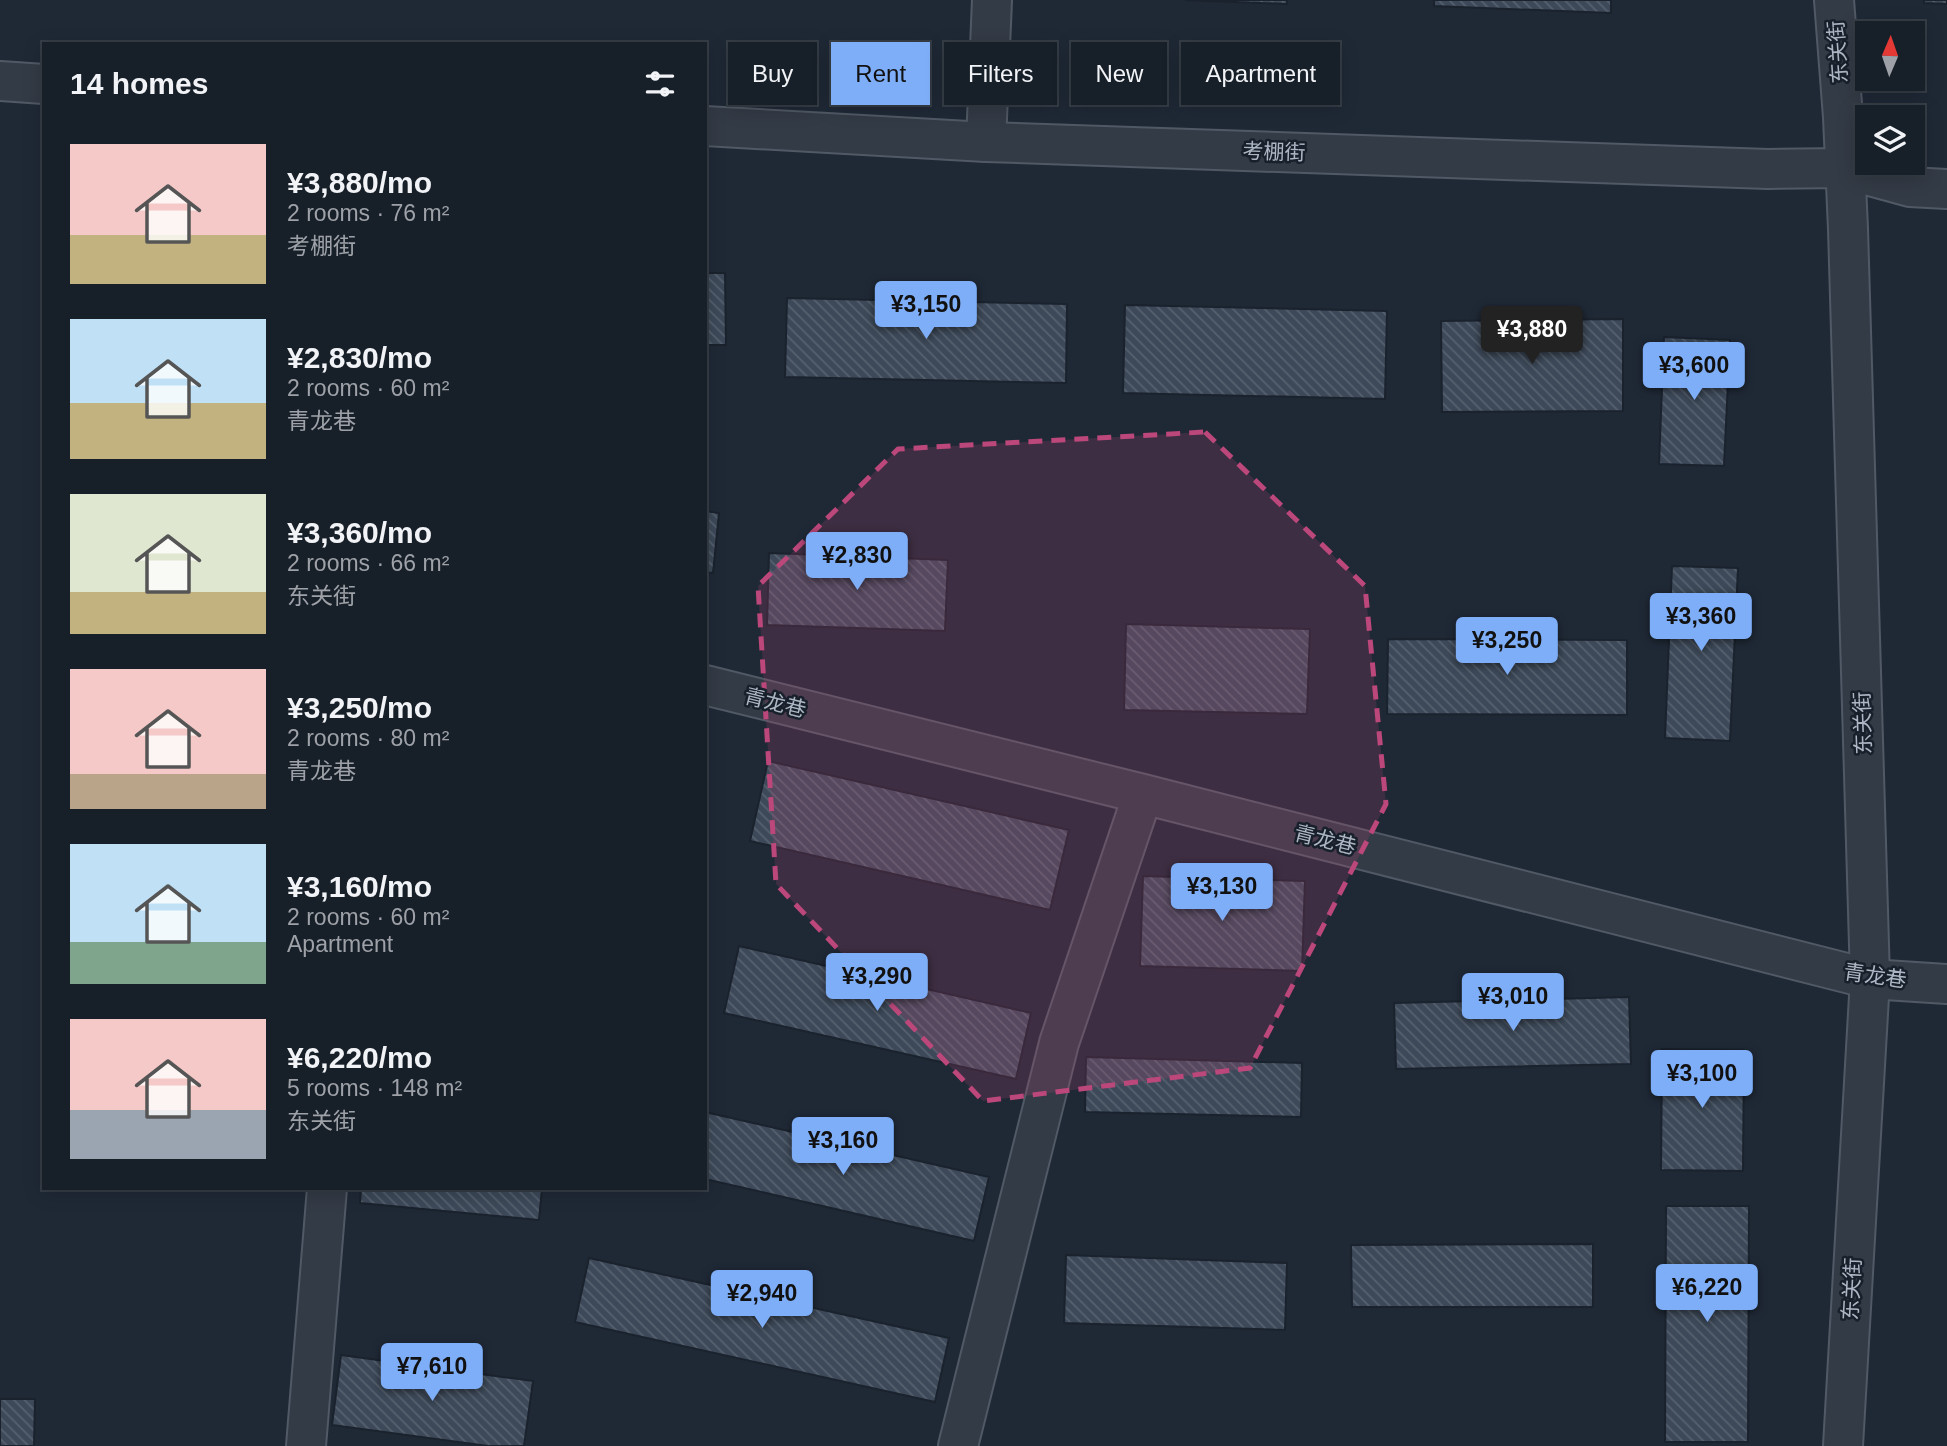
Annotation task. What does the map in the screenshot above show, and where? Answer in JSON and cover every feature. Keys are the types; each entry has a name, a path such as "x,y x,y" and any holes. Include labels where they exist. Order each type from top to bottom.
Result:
{"street":[{"path":"986,142 992,0"},
{"name":"东关街","path":"1834,0 1843,117 1848,243 1870,979 1843,1446"},
{"path":"0,81 42,84"},
{"name":"考棚街","path":"707,126 986,142 1768,169 1855,167"},
{"path":"1925,161 1947,162"},
{"name":"考棚街","path":"1844,168 1910,187 1947,188"},
{"name":"青龙巷","path":"707,685 1870,979 1947,984"},
{"path":"958,1446 1059,1043 1143,794"},
{"path":"306,1446 327,1190"}],"highlighted area":[{"path":"1205,432 1365,586 1386,804 1250,1068 983,1101 776,884 758,586 898,449"}],"building":[{"path":"1185,0 1287,0 1287,4"},
{"path":"1434,0 1611,0 1611,13 1434,6"},
{"path":"1924,0 1947,0 1947,4 1924,3"},
{"path":"707,273 725,273 726,345 707,345"},
{"path":"787,298 1067,304 1066,383 785,377"},
{"path":"1125,305 1387,311 1385,399 1123,393"},
{"path":"1623,319 1623,411 1442,412 1441,321"},
{"path":"1664,337 1730,340 1724,466 1659,464"},
{"path":"707,511 719,513 713,573 707,572"},
{"path":"769,553 948,560 945,631 767,625"},
{"path":"1672,566 1738,568 1730,741 1665,738"},
{"path":"1126,624 1310,629 1307,714 1124,710"},
{"path":"1388,639 1627,640 1627,715 1387,714"},
{"path":"768,761 1069,830 1050,910 750,841"},
{"path":"1143,876 1305,881 1302,971 1140,966"},
{"path":"739,946 1031,1013 1016,1079 724,1013"},
{"path":"1629,997 1631,1064 1396,1069 1394,1003"},
{"path":"1662,1049 1744,1050 1743,1171 1661,1170"},
{"path":"1086,1057 1302,1063 1301,1117 1085,1112"},
{"path":"707,1112 989,1177 974,1241 707,1179"},
{"path":"361,1190 542,1190 539,1220 360,1203"},
{"path":"1666,1206 1749,1206 1748,1442 1665,1442"},
{"path":"1593,1244 1593,1307 1352,1307 1351,1245"},
{"path":"1066,1255 1287,1263 1285,1330 1064,1323"},
{"path":"589,1258 949,1338 935,1402 575,1322"},
{"path":"341,1355 533,1381 524,1446 488,1446 332,1425"},
{"path":"0,1399 35,1399 34,1446 0,1446"}]}
